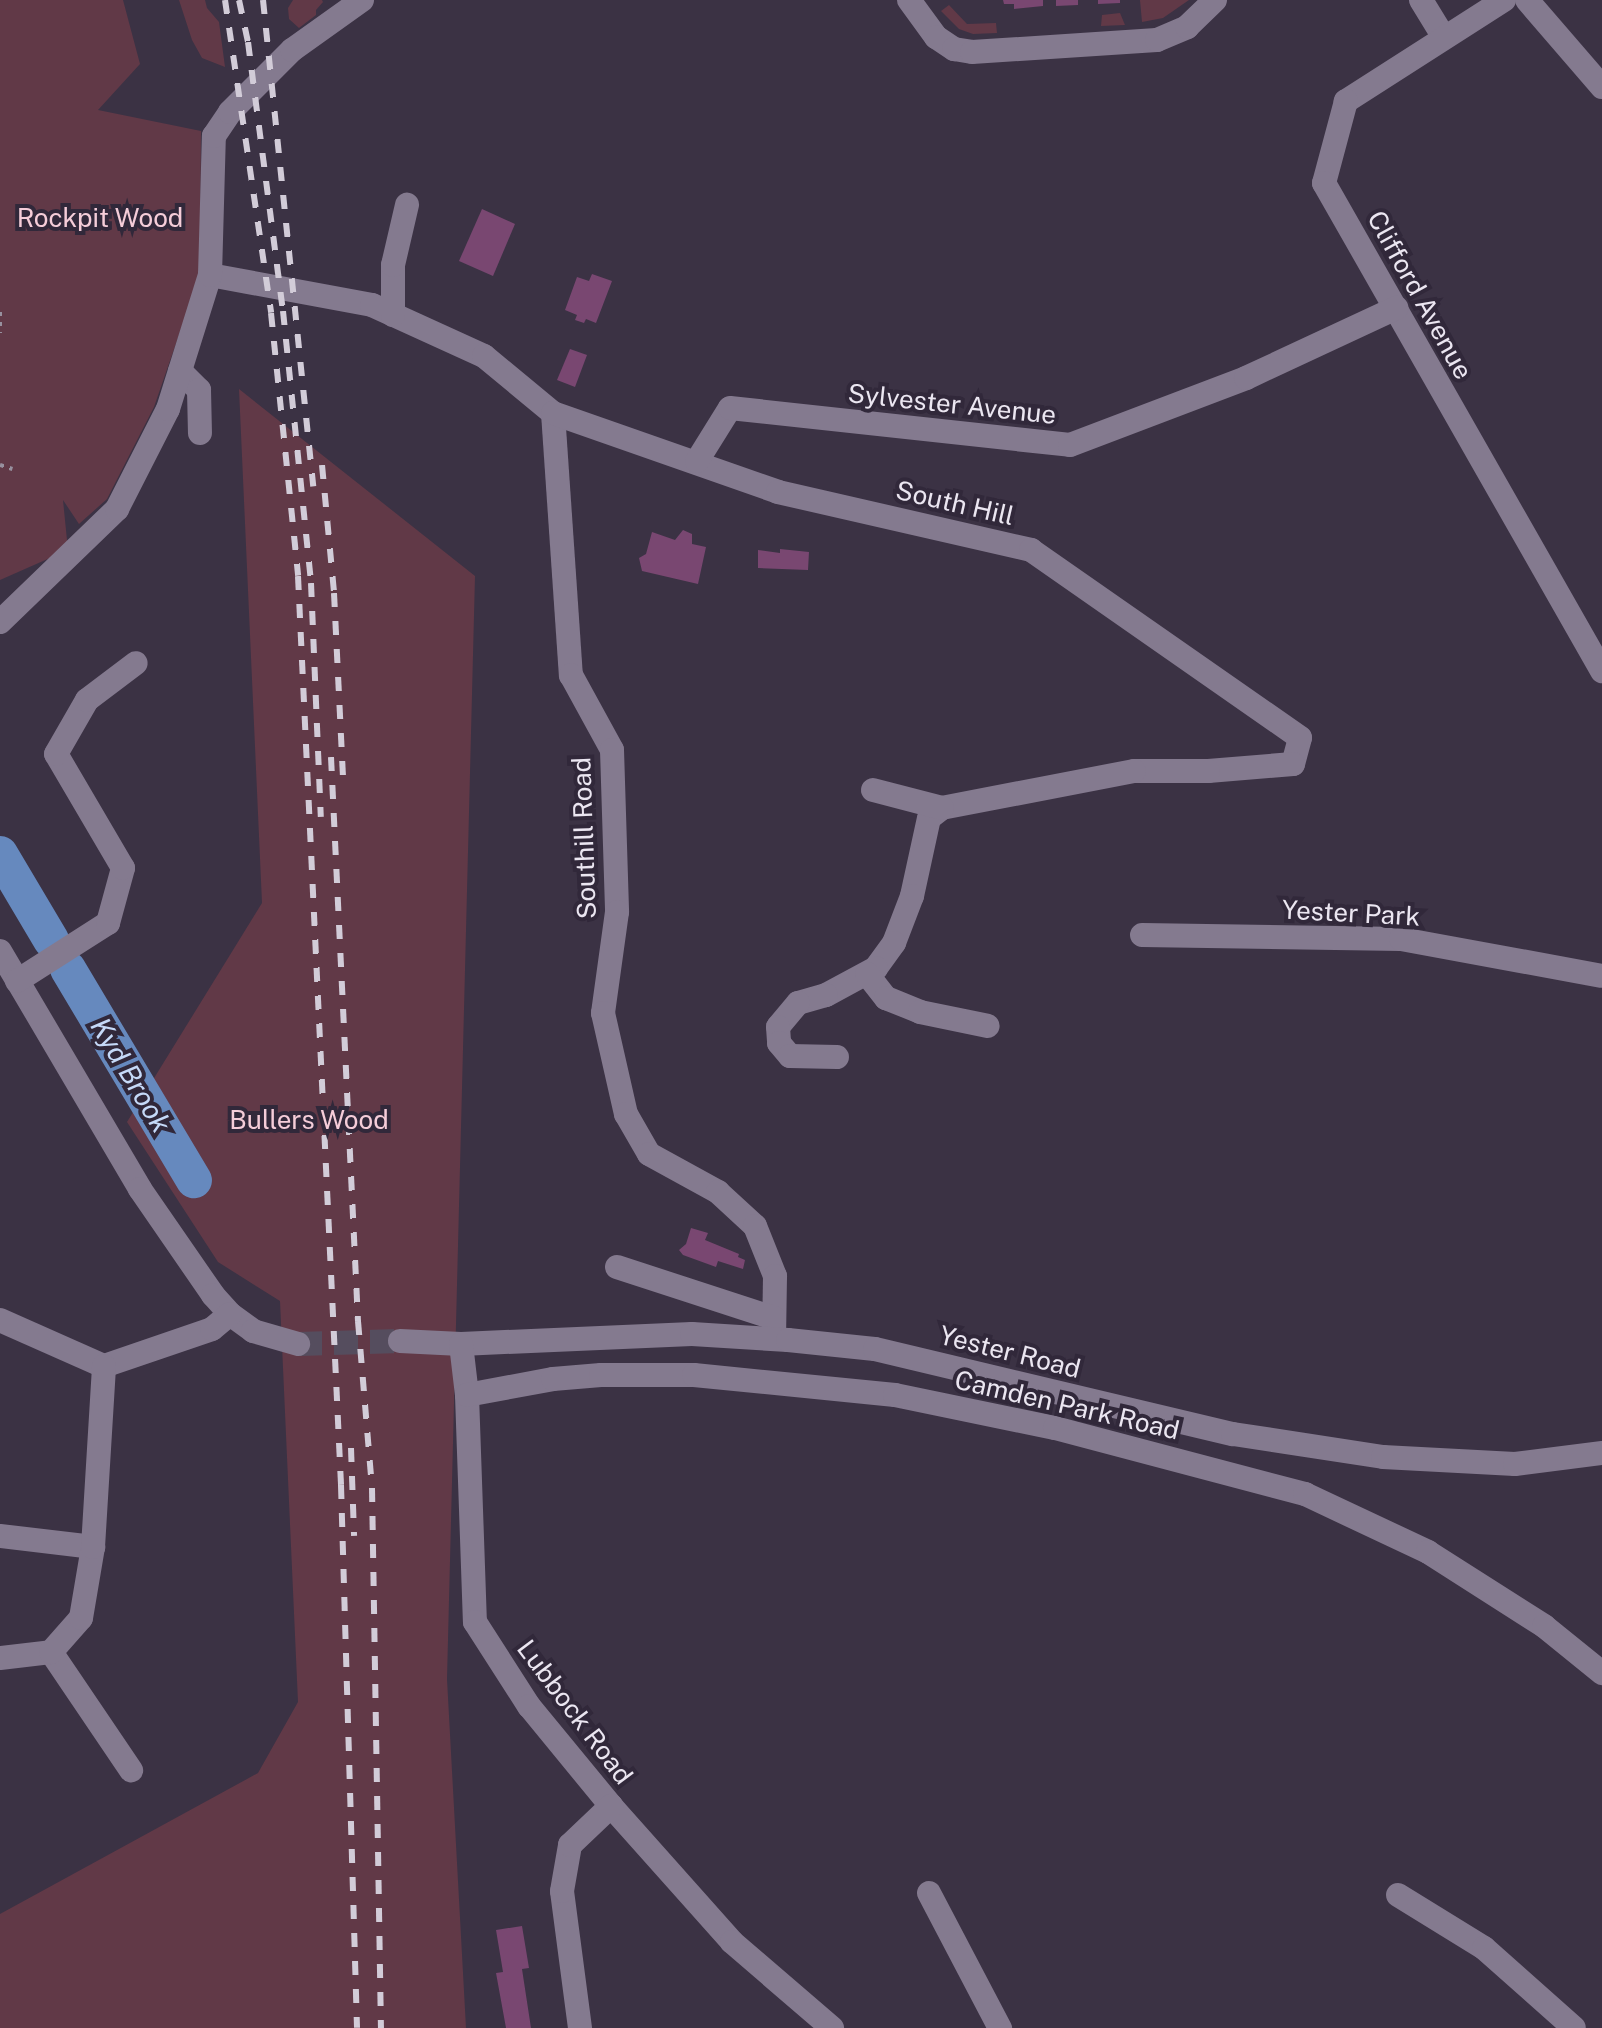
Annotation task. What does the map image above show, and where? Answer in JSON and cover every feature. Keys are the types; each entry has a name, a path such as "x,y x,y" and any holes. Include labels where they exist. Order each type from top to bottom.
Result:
{"street":[{"path":"0,622 117,509 168,409 210,275 214,136 230,112 292,50 362,0"},
{"path":"909,0 936,37 954,49 972,52 1157,40 1187,27 1215,0"},
{"path":"1421,0 1443,36"},
{"name":"Clifford Avenue","path":"1504,0 1443,36 1346,101 1324,183 1602,671"},
{"path":"1527,0 1602,87"},
{"path":"393,315 393,265 407,205"},
{"path":"210,275 372,305 484,356 553,413"},
{"name":"Sylvester Avenue","path":"697,461 730,408 1070,445 1246,378 1396,308"},
{"path":"180,371 199,390 200,433"},
{"name":"South Hill","path":"553,413 697,461 778,492 1031,550 1300,738 1293,764 1208,771 1134,771 942,808"},
{"name":"Southill Road","path":"553,413 571,675 612,750 617,912 603,1013 626,1114 649,1154 718,1192 755,1226 775,1276 774,1328"},
{"path":"17,981 108,923 123,868 56,754 87,700 136,663"},
{"path":"873,790 942,808"},
{"path":"837,1057 790,1056 779,1043 778,1027 798,1003 826,995 876,968 894,943 912,896 929,818 942,808"},
{"name":"Yester Park","path":"1142,935 1401,939 1602,976"},
{"path":"0,951 140,1189 230,1314 253,1331 298,1344"},
{"path":"867,974 886,998 920,1012 988,1026"},
{"path":"617,1267 774,1328"},
{"path":"0,1320 104,1366 212,1329 230,1314"},
{"name":"Yester Road","path":"400,1341 461,1344 774,1328 1233,1434 1383,1457 1515,1464 1602,1453"},
{"name":"Lubbock Road","path":"461,1344 467,1395 475,1622 529,1706 611,1806 732,1942 832,2028"},
{"path":"0,1658 51,1652 81,1618 93,1547 104,1366"},
{"name":"Camden Park Road","path":"467,1395 589,1376 694,1375 895,1395 1055,1428 1305,1494 1428,1552 1544,1626 1602,1673"},
{"path":"0,1536 93,1547"},
{"path":"51,1652 131,1770"},
{"path":"580,2028 562,1891 570,1845 611,1806"},
{"path":"929,1893 1000,2028"},
{"path":"1398,1895 1484,1948 1574,2028"}],"path":[{"path":"0,312 0,333"},
{"path":"0,465 12,469"}],"green space":[{"name":"Rockpit Wood","path":"0,0 123,0 140,64 98,110 201,131 200,274 154,407 107,499 79,524 63,500 68,550 0,580"},
{"path":"179,0 205,0 207,8 219,22 225,67 202,58 192,40"},
{"path":"293,0 323,2 316,15 299,28 289,19 288,8"},
{"path":"1140,0 1189,0 1163,18 1142,22"},
{"path":"949,5 967,24 996,23 997,33 973,34 959,29 941,11"},
{"path":"1120,13 1125,25 1101,26 1102,15"},
{"name":"Bullers Wood","path":"239,389 475,576 447,1679 466,2028 0,2028 0,1914 258,1773 298,1702 280,1301 218,1262 127,1122 262,903"}],"building":[{"path":"1003,0 1043,0 1043,6 1014,9 1014,4 1004,4"},
{"path":"1056,0 1078,0 1078,5 1056,6"},
{"path":"1098,0 1120,0 1120,3 1098,4"},
{"path":"482,209 515,224 493,276 459,261"},
{"path":"592,274 612,281 596,323 586,319 584,323 575,320 577,315 565,310 577,277 589,281"},
{"path":"570,349 587,355 575,387 557,380"},
{"path":"683,530 692,534 692,544 706,547 698,584 642,571 639,558 646,554 652,532 675,540"},
{"path":"780,549 809,552 808,570 758,568 758,550 780,553"},
{"path":"691,1228 708,1233 705,1240 739,1254 738,1257 745,1260 743,1269 718,1261 716,1267 683,1255 679,1250 686,1244"},
{"path":"522,1926 529,1968 522,1969 531,2028 506,2028 496,1973 503,1972 496,1930"}],"waterway":[{"name":"Kyd Brook","path":"0,854 51,940"},
{"name":"Kyd Brook","path":"68,969 194,1180"}],"tunnel":[{"path":"298,1344 400,1341"}],"railway":[{"path":"225,0 271,313 298,576 341,1485 357,2028"},
{"path":"239,0 248,42 283,311 311,583 321,817"},
{"path":"263,0 313,486"},
{"path":"322,465 334,593 343,777"},
{"path":"331,757 358,1321 372,1488 381,2028"},
{"path":"351,1448 354,1536"}]}
